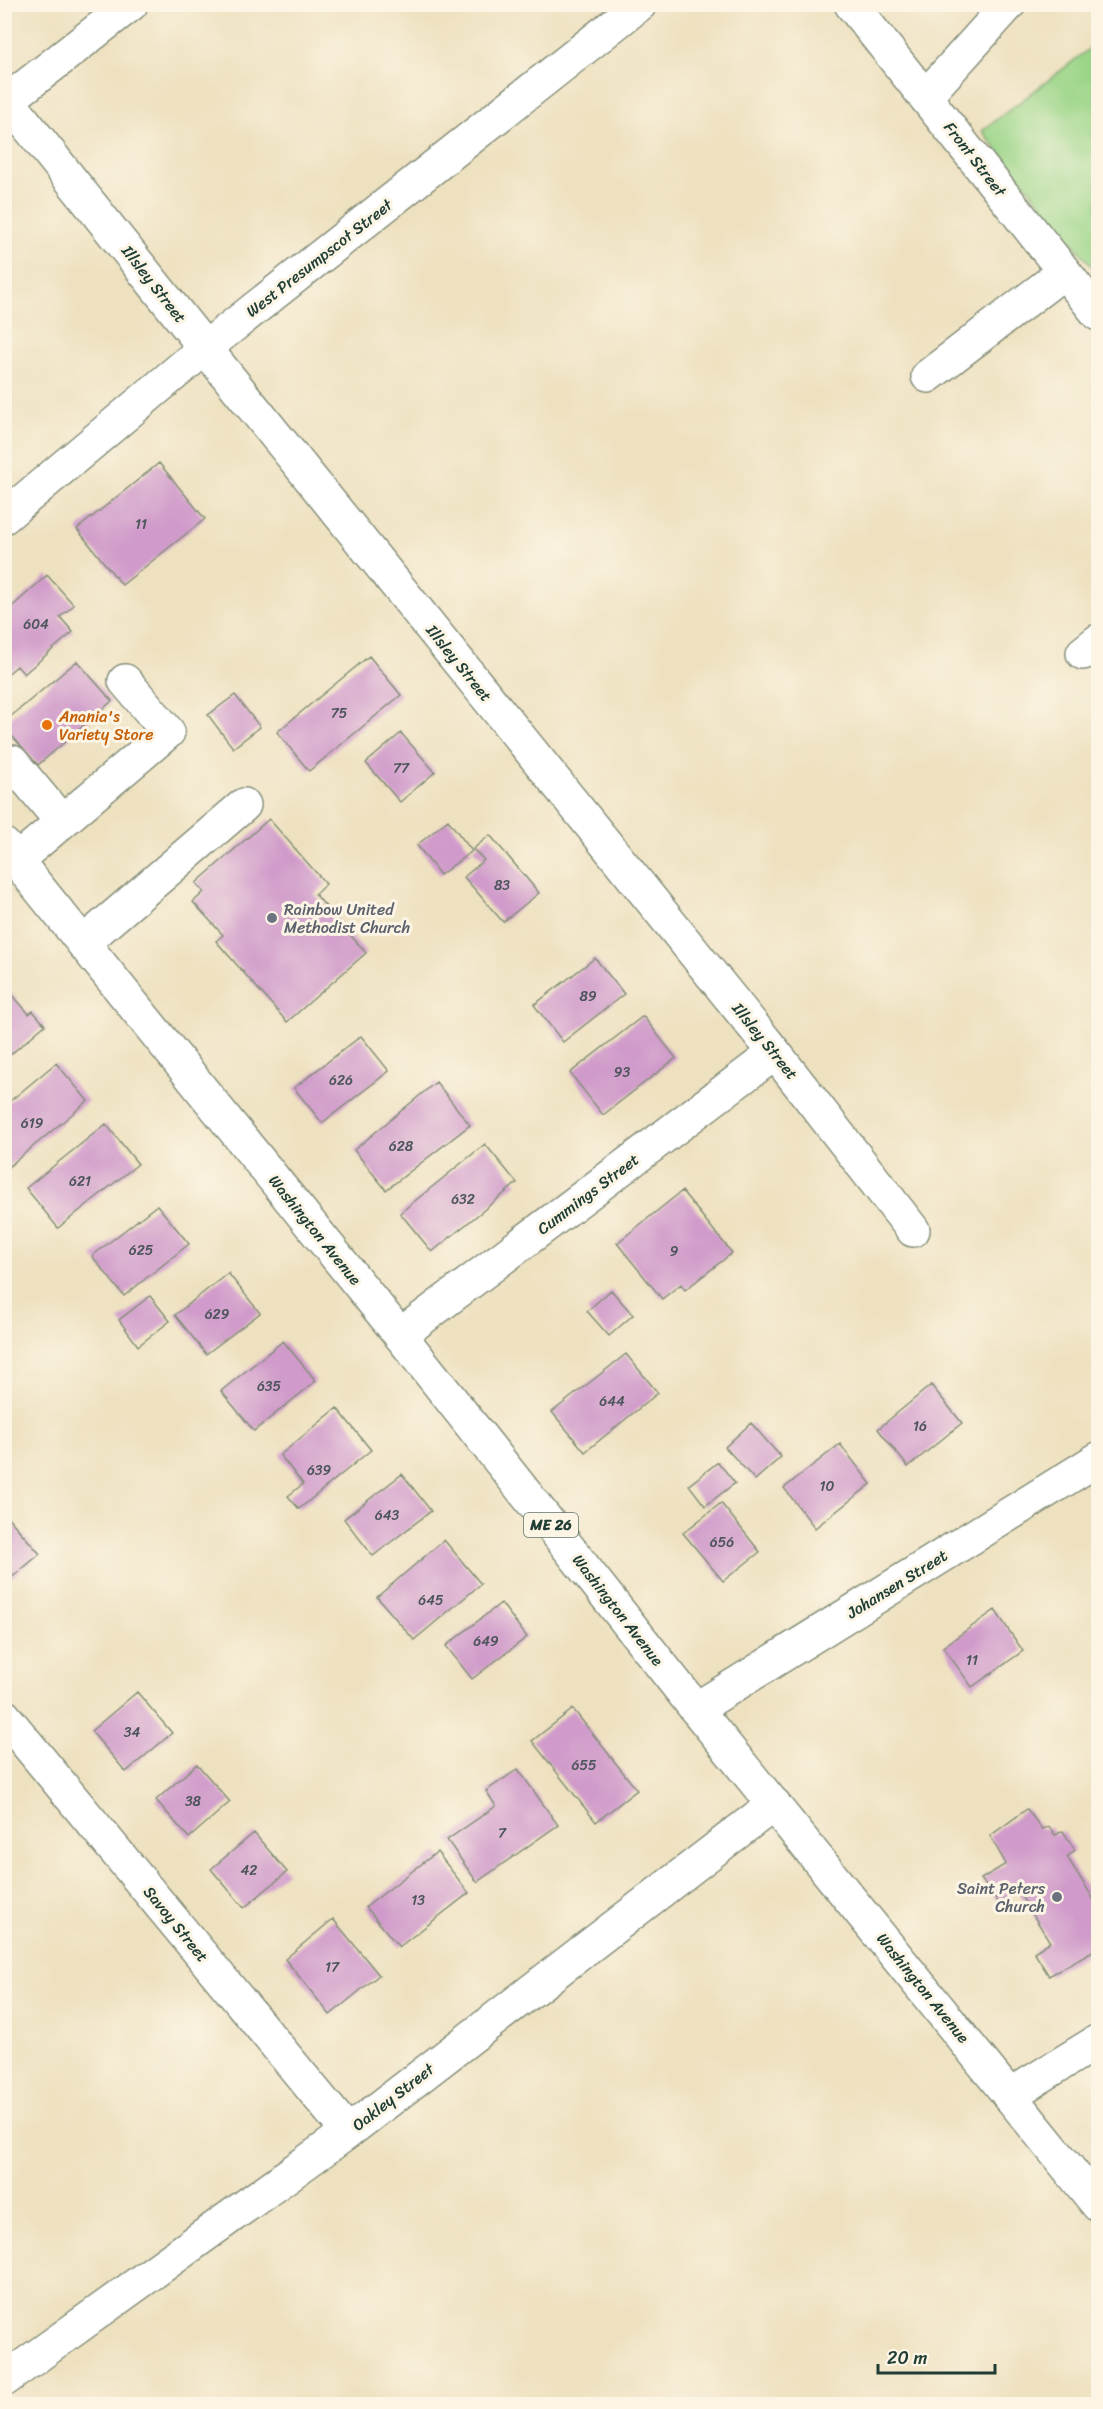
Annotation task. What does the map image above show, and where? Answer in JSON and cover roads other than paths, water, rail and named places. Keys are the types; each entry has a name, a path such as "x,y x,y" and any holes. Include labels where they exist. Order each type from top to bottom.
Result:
{"street":[{"path":"6,98 131,4"},
{"name":"West Presumpscot Street","path":"4,518 205,348 640,4"},
{"name":"Front Street","path":"850,4 926,96 1098,314"},
{"path":"926,96 1009,4"},
{"name":"Illsley Street","path":"6,98 775,1053 913,1230"},
{"path":"928,376 1064,272"},
{"path":"11,852 62,822 168,732 125,681"},
{"path":"4,769 12,762 62,822"},
{"path":"83,943 244,805"},
{"name":"Washington Avenue","path":"11,852 400,1335 696,1708 1098,2205"},
{"name":"Cummings Street","path":"400,1335 775,1053"},
{"name":"Johansen Street","path":"696,1708 1098,1459"},
{"name":"Savoy Street","path":"4,1716 348,2132"},
{"name":"Oakley Street","path":"4,2380 348,2132 774,1804"},
{"path":"1009,2096 1098,2041"}],"place":[{"name":"Anania's Variety Store","path":"47,725"},
{"name":"Rainbow United Methodist Church","path":"272,918"},
{"name":"Saint Peters Church","path":"1057,1897"}]}
